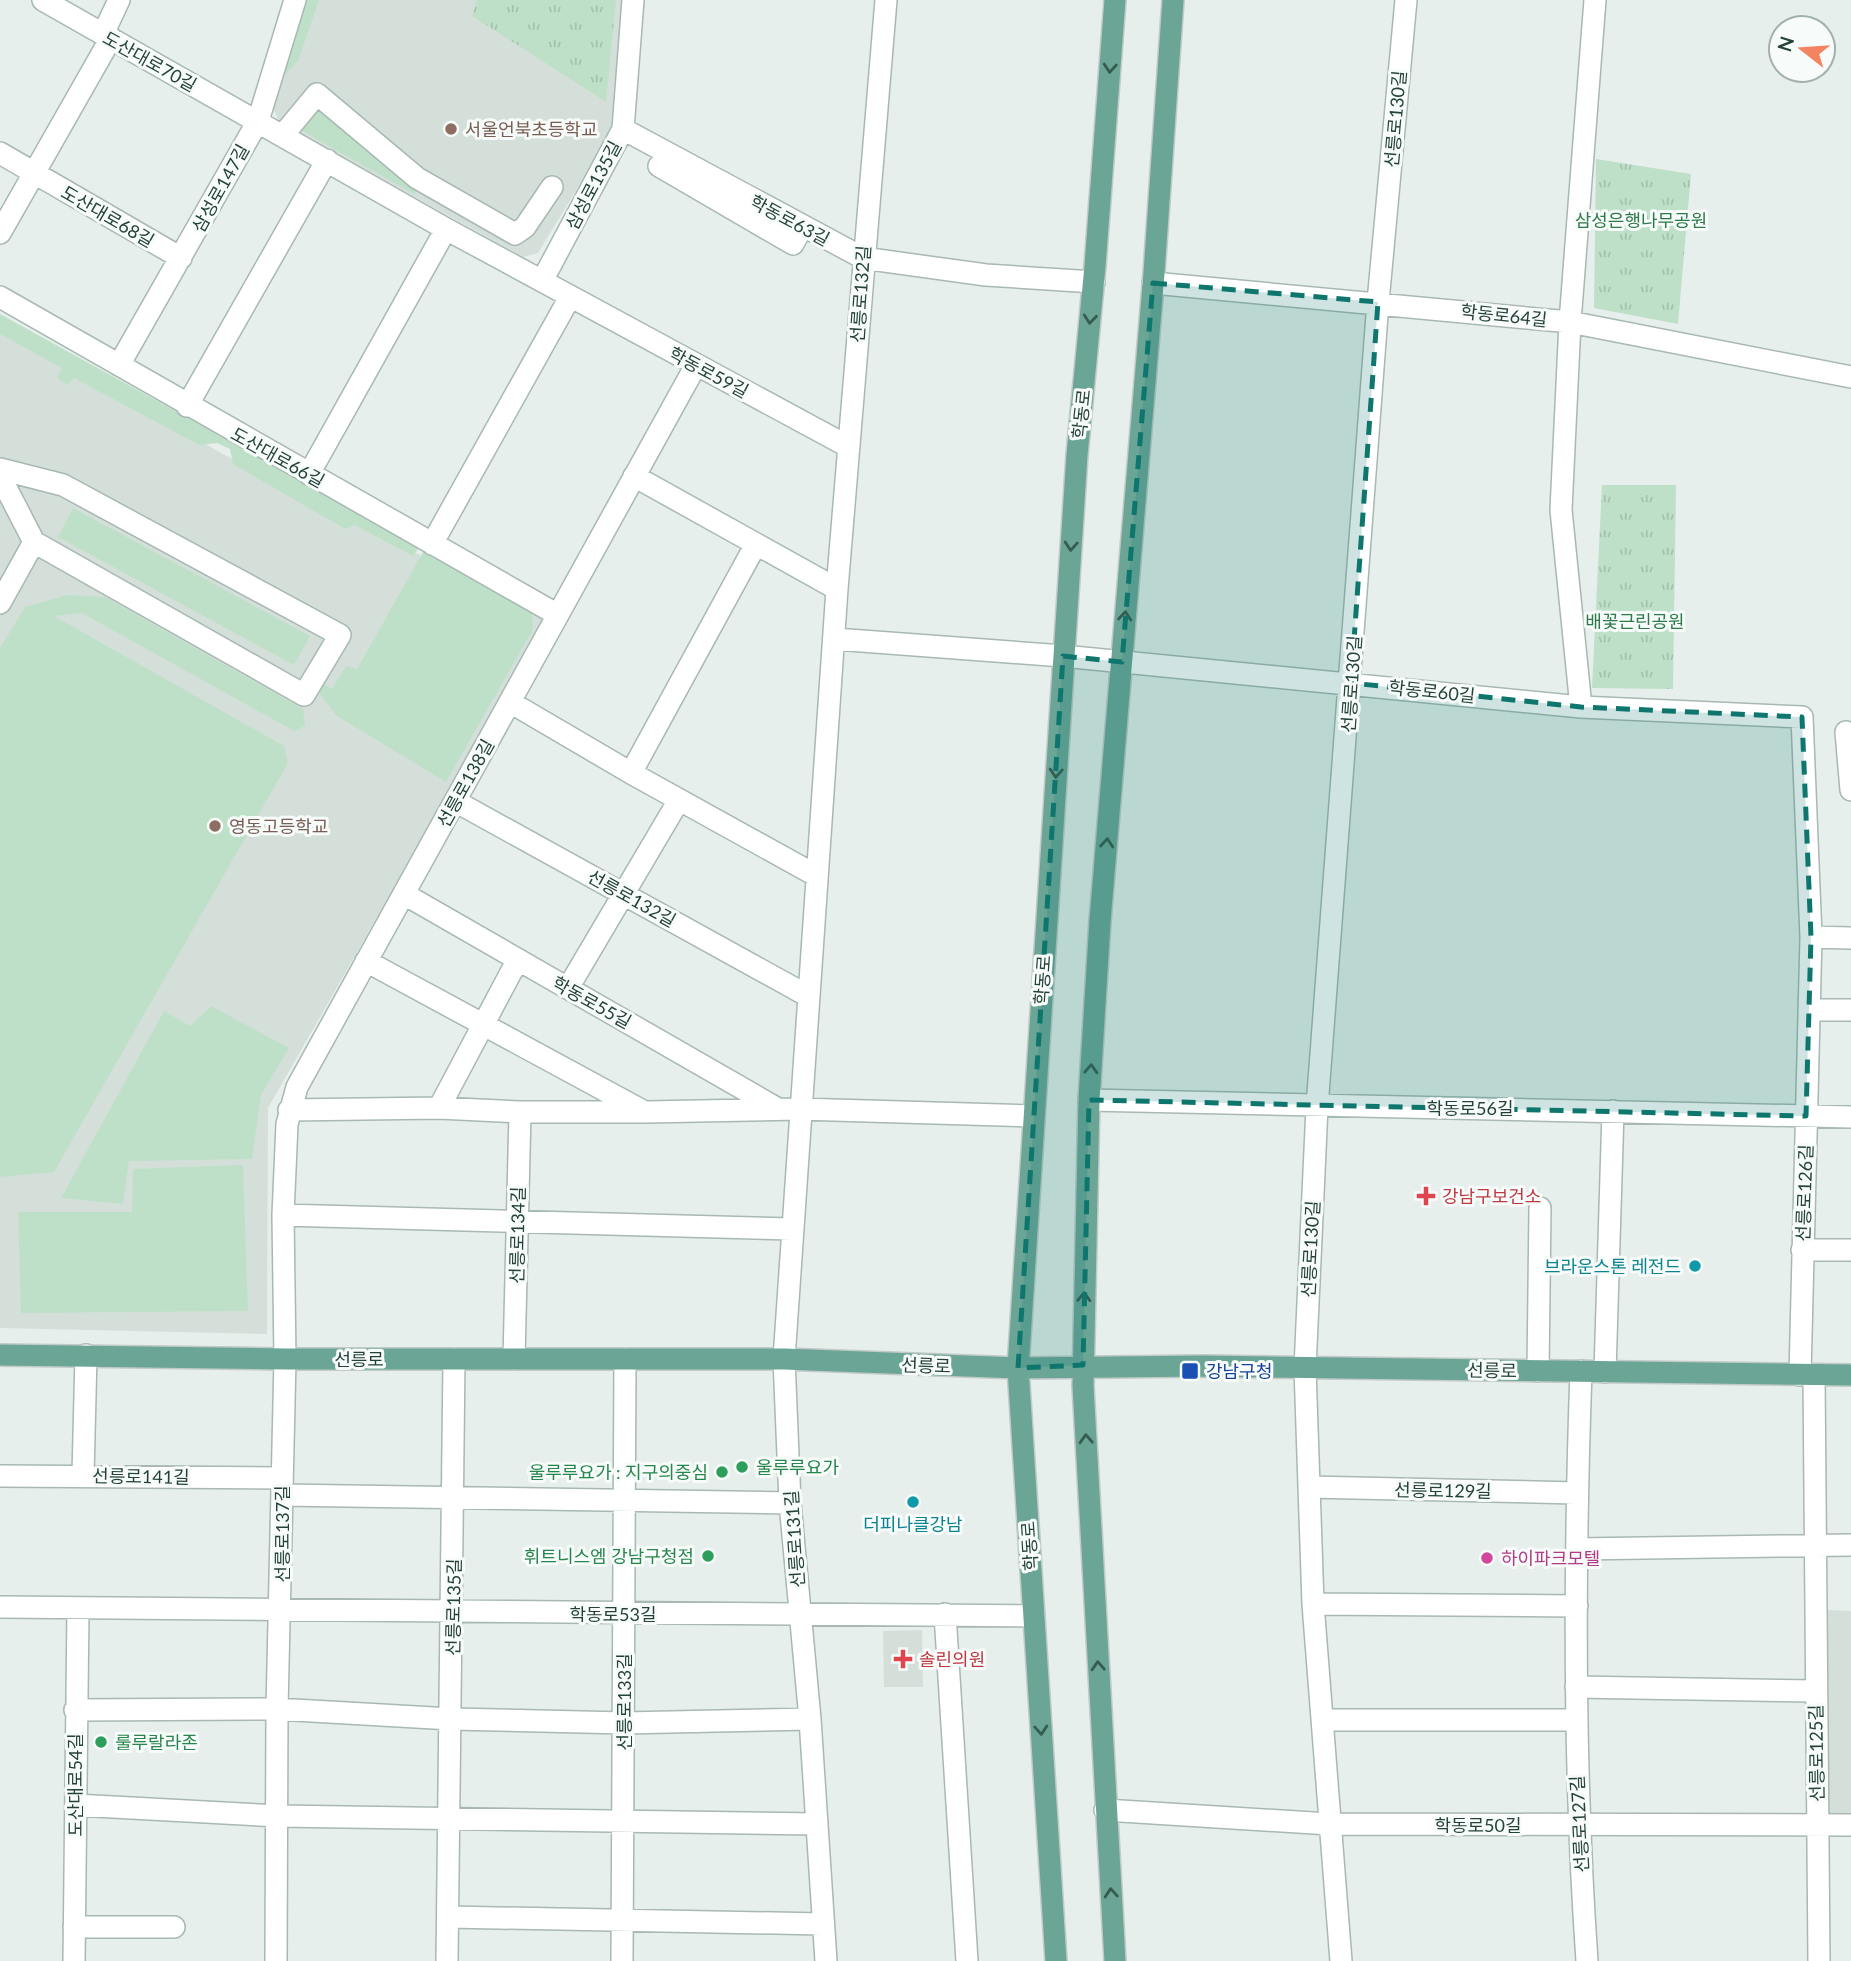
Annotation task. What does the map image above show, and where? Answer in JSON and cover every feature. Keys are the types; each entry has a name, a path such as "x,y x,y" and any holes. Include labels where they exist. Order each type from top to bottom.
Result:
{"main road":[{"name":"학동로","path":"1056,1961 1018,1368 1077,455 1094,282 1115,0"},
{"path":"1115,1961 1083,1365 1090,1100 1100,921 1153,283 1173,0"},
{"name":"선릉로","path":"0,1355 285,1359 784,1359 1018,1368 1083,1365 1851,1376"}],"street":[{"name":"도산대로70길","path":"43,0 258,121"},
{"path":"0,233 107,36 119,0"},
{"name":"삼성로147길","path":"119,365 258,121 295,0"},
{"name":"삼성로135길","path":"542,281 623,130 634,0"},
{"name":"선릉로132길","path":"784,1359 792,1229 790,1110 808,996 837,589 886,0"},
{"name":"선릉로130길","path":"1305,1368 1317,1107 1378,302 1405,0"},
{"path":"1581,707 1561,510 1570,322 1595,0"},
{"path":"283,135 317,94 417,178 515,234 525,227 552,187"},
{"name":"학동로59길","path":"258,121 446,229 849,447"},
{"name":"학동로63길","path":"623,130 863,258 986,275 1094,282"},
{"name":"도산대로68길","path":"0,153 181,258"},
{"path":"187,406 327,160"},
{"path":"659,166 793,244 802,227"},
{"path":"309,474 446,229"},
{"name":"학동로64길","path":"1153,283 1570,322 1851,377"},
{"name":"도산대로66길","path":"0,297 187,406 558,615"},
{"path":"432,544 570,297"},
{"name":"선릉로138길","path":"285,1359 283,1215 289,1110 297,1087 696,365"},
{"path":"0,469 63,485 340,635 304,695 34,542 0,476"},
{"path":"634,476 837,589"},
{"path":"0,603 34,542"},
{"path":"631,773 755,544"},
{"path":"835,639 1063,656"},
{"name":"학동로60길","path":"1063,656 1581,707 1802,717"},
{"path":"510,702 631,773 817,876"},
{"name":"선릉로126길","path":"1802,717 1811,937 1802,1250 1807,1376"},
{"path":"1846,732 1851,790"},
{"path":"568,988 679,800"},
{"name":"선릉로132길","path":"455,801 808,996"},
{"name":"학동로55길","path":"404,894 517,961 790,1110"},
{"path":"1811,937 1851,938"},
{"name":"학동로55길","path":"366,961 646,1112"},
{"path":"439,1108 517,961"},
{"path":"1810,1010 1851,1010"},
{"name":"학동로56길","path":"1090,1100 1851,1117"},
{"name":"학동로55길","path":"289,1110 790,1110 1033,1116"},
{"path":"1605,1372 1613,1111"},
{"name":"선릉로134길","path":"514,1359 520,1112"},
{"path":"1538,1371 1540,1208"},
{"path":"283,1215 517,1224 792,1229"},
{"path":"1802,1250 1851,1250"},
{"path":"83,1475 86,1355"},
{"name":"선릉로137길","path":"276,1961 279,1816 277,1709 285,1359"},
{"name":"선릉로135길","path":"447,1961 455,1496 454,1359"},
{"name":"선릉로133길","path":"622,1961 625,1359"},
{"name":"선릉로131길","path":"784,1359 790,1503 810,1719 826,1961"},
{"path":"1305,1368 1313,1604 1341,1961"},
{"name":"선릉로127길","path":"1581,1371 1575,1720 1578,1826 1587,1961"},
{"name":"선릉로125길","path":"1807,1376 1813,1546 1819,1961"},
{"name":"선릉로141길","path":"0,1476 83,1475 282,1486"},
{"path":"282,1486 455,1496 790,1503"},
{"name":"선릉로129길","path":"1308,1487 1577,1493"},
{"path":"1577,1549 1851,1545"},
{"path":"1313,1604 1577,1606"},
{"path":"0,1608 281,1612"},
{"name":"도산대로54길","path":"74,1961 78,1609"},
{"name":"학동로53길","path":"281,1612 1034,1616"},
{"path":"945,1614 967,1961"},
{"path":"1576,1687 1815,1691"},
{"path":"75,1710 277,1709 451,1719 624,1723 810,1719"},
{"path":"1324,1720 1575,1720"},
{"path":"76,1805 279,1816 817,1824"},
{"name":"학동로50길","path":"1105,1810 1329,1824 1851,1825"},
{"path":"448,1917 823,1924"},
{"path":"74,1927 174,1927"}],"highlighted area":[{"path":"1153,283 1378,302 1351,683 1581,707 1802,717 1811,937 1806,1116 1089,1100 1083,1365 1018,1368 1063,656 1122,662"}],"shaded area":[{"name":"서울언북초등학교","path":"306,0 622,0 612,123 608,138 538,253 523,257 279,122 273,107"},
{"name":"영동고등학교","path":"0,323 221,453 547,620 268,1108 267,1334 0,1328"},
{"path":"1824,1610 1851,1611 1851,1817 1826,1817"},
{"name":"솔린의원","path":"922,1630 923,1687 884,1687 883,1631"}],"green space":[{"path":"306,0 319,0 298,61 285,75 281,75"},
{"path":"477,0 616,0 606,102 472,16"},
{"path":"319,106 419,189 414,194 299,129"},
{"name":"삼성은행나무공원","path":"1596,159 1691,174 1678,324 1594,308"},
{"path":"0,314 420,546 413,556 355,525 345,529 233,464 230,449 217,443 199,445 74,378 68,385 57,378 62,368 0,334"},
{"name":"배꽃근린공원","path":"1602,485 1676,485 1673,689 1592,688"},
{"path":"73,508 310,636 294,665 58,537"},
{"path":"426,547 528,604 533,619 532,631 446,782 337,716 317,690 320,682 332,689 346,666 357,669"},
{"path":"68,595 105,597 303,709 305,726 294,731 82,613 54,616 284,746 288,763 54,1172 0,1177 0,648 25,607"},
{"path":"211,1006 289,1048 261,1095 252,1159 129,1161 123,1204 61,1198 164,1011 190,1026"},
{"path":"243,1165 248,1311 21,1313 18,1212 132,1212 133,1169"}],"place":[{"name":"서울언북초등학교","path":"451,129"},
{"name":"영동고등학교","path":"215,826"},
{"name":"강남구보건소","path":"1426,1196"},
{"name":"브라운스톤 레전드","path":"1695,1266"},
{"name":"강남구청","path":"1190,1371"},
{"name":"울루루요가","path":"742,1467"},
{"name":"울루루요가 : 지구의중심","path":"722,1472"},
{"name":"더피나클강남","path":"913,1502"},
{"name":"휘트니스엠 강남구청점","path":"708,1556"},
{"name":"하이파크모텔","path":"1487,1558"},
{"name":"솔린의원","path":"903,1659"},
{"name":"룰루랄라존","path":"101,1742"}]}
